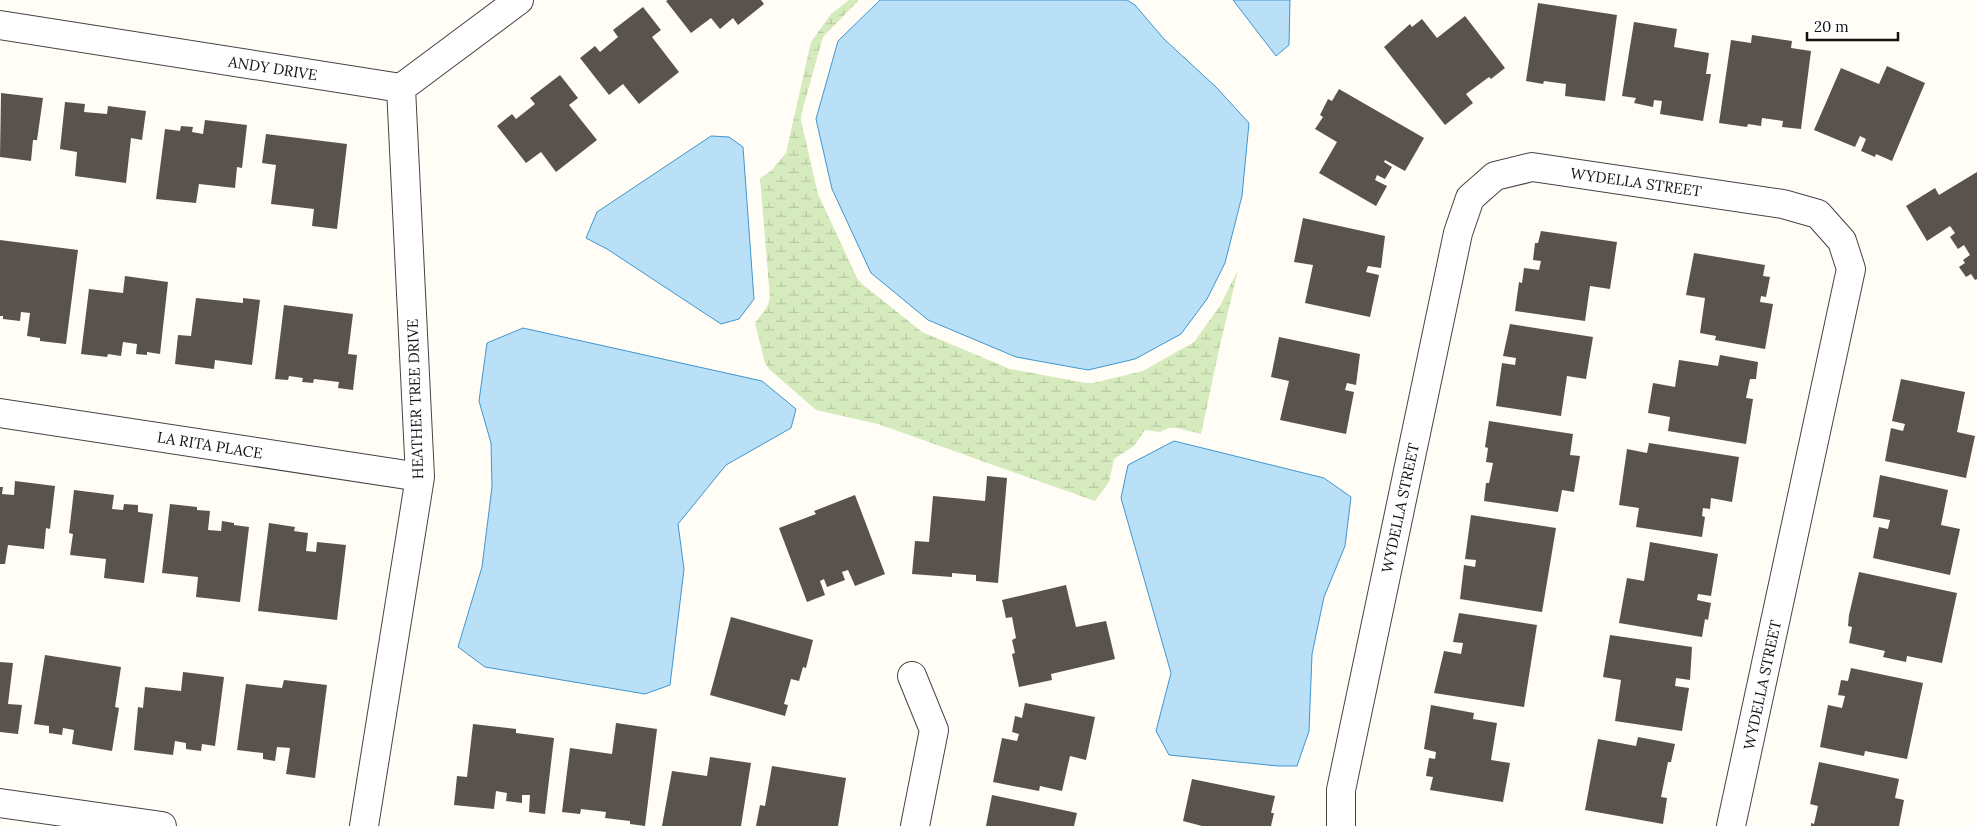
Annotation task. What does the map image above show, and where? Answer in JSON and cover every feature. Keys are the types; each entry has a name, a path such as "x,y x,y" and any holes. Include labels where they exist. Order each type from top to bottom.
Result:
{"street":[{"path":"401,88 519,0"},
{"name":"ANDY DRIVE","path":"0,25 401,88"},
{"name":"HEATHER TREE DRIVE","path":"364,826 420,478 401,88"},
{"name":"WYDELLA STREET","path":"1341,826 1341,790 1458,233 1470,198 1495,176 1532,166 1783,204 1818,214 1842,241 1851,269 1731,826"},
{"name":"LA RITA PLACE","path":"0,413 420,478"},
{"path":"912,676 934,730 915,826"},
{"path":"0,803 162,826"}],"green space":[{"path":"849,0 859,0 823,37 801,115 801,121 818,194 861,283 922,332 1010,369 1093,383 1143,371 1194,342 1220,306 1238,270 1201,434 1177,428 1169,428 1160,432 1145,430 1134,446 1114,459 1109,482 1095,501 878,424 816,410 769,369 765,363 755,323 767,307 770,298 760,178 771,171 786,153 811,42 831,14"}],"water":[{"path":"880,0 1127,0 1135,5 1164,39 1216,87 1249,123 1242,196 1225,263 1207,299 1181,334 1135,359 1088,370 1016,357 928,320 871,273 832,189 816,119 838,41"},
{"path":"1233,0 1290,0 1289,45 1276,56"},
{"path":"711,136 729,137 743,147 754,299 739,319 721,324 607,249 586,238 597,212"},
{"path":"523,328 762,381 796,409 791,428 726,465 678,524 684,569 670,685 645,694 485,667 458,647 482,567 492,487 491,443 479,401 487,343"},
{"path":"1174,441 1324,478 1351,497 1345,546 1324,597 1312,654 1309,731 1297,766 1278,766 1169,755 1156,731 1171,673 1121,498 1128,465"}],"building":[{"path":"761,0 764,4 738,25 733,18 720,29 711,18 691,33 666,1"},
{"path":"1538,3 1617,15 1605,101 1565,96 1566,84 1544,81 1543,84 1526,81"},
{"path":"643,7 661,30 652,37 679,72 639,104 623,84 609,95 580,58 595,46 600,52 618,37 613,30"},
{"path":"1465,16 1505,68 1466,94 1473,103 1445,125 1384,47 1410,24 1412,27 1422,19 1437,38"},
{"path":"1634,22 1677,29 1674,47 1709,53 1706,74 1711,74 1703,121 1660,114 1662,101 1654,100 1653,107 1634,103 1636,98 1622,96"},
{"path":"1752,35 1792,41 1791,48 1811,51 1801,129 1782,127 1783,121 1762,118 1761,126 1748,124 1747,127 1719,123 1731,40 1751,43"},
{"path":"1887,66 1925,83 1892,161 1876,154 1875,157 1861,151 1866,139 1860,136 1855,147 1814,130 1841,68 1879,84"},
{"path":"560,75 578,98 569,105 597,140 556,172 541,152 526,163 497,126 512,114 516,119 535,104 530,98"},
{"path":"1339,89 1424,138 1405,171 1385,160 1384,162 1392,167 1385,179 1377,175 1375,180 1387,186 1376,206 1319,173 1337,142 1315,129 1323,117 1320,115 1328,99 1332,101"},
{"path":"1,93 43,98 37,140 33,140 31,161 0,157"},
{"path":"65,102 85,104 84,112 107,114 108,106 146,111 142,140 131,138 126,183 75,176 77,152 60,149"},
{"path":"205,120 247,125 242,168 237,167 235,188 199,184 196,203 156,199 165,129 180,131 181,126 193,127 192,132 203,134"},
{"path":"266,134 347,144 337,229 312,226 314,209 271,204 276,165 262,163"},
{"path":"1977,172 1977,279 1975,280 1971,274 1966,277 1959,267 1965,263 1963,260 1970,255 1964,245 1958,249 1950,237 1955,233 1950,226 1927,241 1906,206 1935,188 1939,195"},
{"path":"1303,218 1385,236 1381,268 1368,266 1366,272 1379,275 1370,317 1305,303 1313,265 1294,262"},
{"path":"1541,231 1617,242 1610,289 1590,286 1585,321 1515,311 1519,282 1522,283 1524,268 1539,270 1541,261 1533,260 1535,243 1538,243"},
{"path":"0,240 78,250 66,344 40,341 40,338 27,336 30,313 21,312 20,321 3,319 3,316 0,316"},
{"path":"1694,253 1765,265 1763,276 1770,277 1766,297 1761,296 1760,302 1773,304 1765,349 1715,340 1716,336 1700,333 1705,298 1686,295"},
{"path":"125,276 168,282 160,354 147,352 147,355 136,354 137,344 123,342 121,356 108,354 107,357 81,354 89,289 123,293"},
{"path":"196,298 243,303 243,298 260,300 252,365 215,360 214,369 175,364 178,335 191,336"},
{"path":"284,305 353,314 348,354 357,355 353,390 338,388 339,382 314,379 313,383 302,382 303,378 289,376 288,380 275,379"},
{"path":"1510,324 1593,337 1586,379 1567,376 1561,416 1496,406 1502,363 1515,365 1516,358 1503,356"},
{"path":"1279,337 1360,354 1356,385 1347,383 1345,390 1354,392 1346,434 1280,420 1289,381 1271,377"},
{"path":"1720,355 1758,362 1756,379 1750,379 1746,398 1753,399 1746,444 1668,431 1670,417 1648,413 1653,383 1675,387 1679,360 1718,366"},
{"path":"1901,379 1965,392 1957,432 1975,436 1966,478 1885,461 1891,428 1903,431 1905,424 1892,421"},
{"path":"1489,421 1573,434 1570,455 1580,456 1574,492 1562,490 1558,512 1484,501 1486,483 1489,483 1493,463 1486,462 1488,448 1485,447"},
{"path":"1649,443 1739,457 1732,502 1711,498 1710,509 1703,508 1702,516 1705,517 1702,537 1636,527 1639,508 1619,505 1627,449 1647,453"},
{"path":"1880,475 1948,490 1941,525 1960,529 1950,575 1873,558 1879,527 1888,529 1890,520 1873,517"},
{"path":"987,476 1007,478 998,583 976,581 976,575 952,573 952,577 912,574 915,541 929,542 933,496 985,501"},
{"path":"15,481 55,486 50,529 46,528 44,549 8,545 5,564 0,564 0,487 3,487 2,494 14,495"},
{"path":"74,490 114,495 112,509 123,510 124,504 138,505 138,512 153,514 144,583 104,578 106,559 70,555 73,534 69,533"},
{"path":"855,495 885,574 855,586 848,570 842,572 845,580 827,587 824,579 820,581 825,595 807,602 779,528 816,514 814,511"},
{"path":"170,504 197,507 197,510 210,511 208,530 221,531 222,521 249,527 240,602 196,597 198,577 162,573"},
{"path":"1471,515 1556,528 1542,612 1460,599 1464,565 1475,567 1476,560 1465,559"},
{"path":"269,523 295,527 294,531 308,533 306,551 316,552 317,542 346,545 337,620 258,611"},
{"path":"1650,542 1718,554 1711,596 1698,594 1697,600 1711,603 1708,620 1705,619 1702,637 1619,623 1627,578 1644,581"},
{"path":"1859,572 1957,593 1942,663 1907,656 1906,662 1883,657 1885,651 1849,643 1852,627 1848,626 1849,615"},
{"path":"1066,585 1076,627 1106,621 1115,659 1051,674 1052,680 1019,687 1012,654 1015,653 1012,640 1016,638 1012,617 1006,618 1002,600"},
{"path":"1459,613 1537,625 1524,707 1434,693 1444,651 1461,654 1463,643 1453,642"},
{"path":"731,617 813,640 806,668 803,667 799,681 791,679 784,704 788,705 785,716 710,695"},
{"path":"1610,635 1692,647 1690,680 1676,678 1675,686 1689,688 1682,731 1615,721 1621,680 1603,677"},
{"path":"45,655 121,667 115,707 119,708 112,751 72,744 74,730 63,728 62,735 49,733 49,726 34,724"},
{"path":"0,662 13,663 8,704 22,705 18,734 0,732"},
{"path":"1851,668 1923,683 1907,759 1865,751 1864,756 1820,747 1828,705 1842,708 1845,696 1838,695 1841,680 1848,681"},
{"path":"183,672 224,677 215,746 202,744 201,751 186,749 186,743 175,741 173,755 134,750 138,707 143,708 145,687 181,691"},
{"path":"284,680 327,685 315,778 286,774 290,748 277,747 275,761 263,759 263,753 237,750 246,684 282,688"},
{"path":"1025,703 1095,717 1086,760 1070,756 1062,791 1040,786 1039,791 993,782 1002,738 1017,741 1019,734 1012,732 1015,716 1022,718"},
{"path":"1431,705 1474,713 1473,719 1497,723 1491,760 1510,763 1503,802 1430,790 1433,777 1426,776 1429,758 1435,759 1436,752 1424,749"},
{"path":"616,723 657,729 645,826 630,824 630,821 605,818 606,812 581,809 580,814 562,812 570,748 612,754"},
{"path":"473,724 516,729 516,733 554,738 545,814 529,812 530,795 522,795 522,803 506,801 507,793 496,791 494,809 454,805 457,776 467,777"},
{"path":"1638,737 1675,744 1671,762 1668,762 1661,797 1667,798 1663,824 1585,810 1598,739 1636,746"},
{"path":"710,757 751,763 741,826 662,826 672,771 707,776"},
{"path":"1819,762 1899,779 1895,798 1904,800 1899,826 1811,826 1811,823 1814,824 1818,806 1810,804"},
{"path":"772,766 846,778 838,826 756,826 760,805 765,806"},
{"path":"1192,779 1275,796 1271,813 1274,813 1271,826 1202,826 1183,821"},
{"path":"992,795 1077,813 1074,826 986,826"}]}
